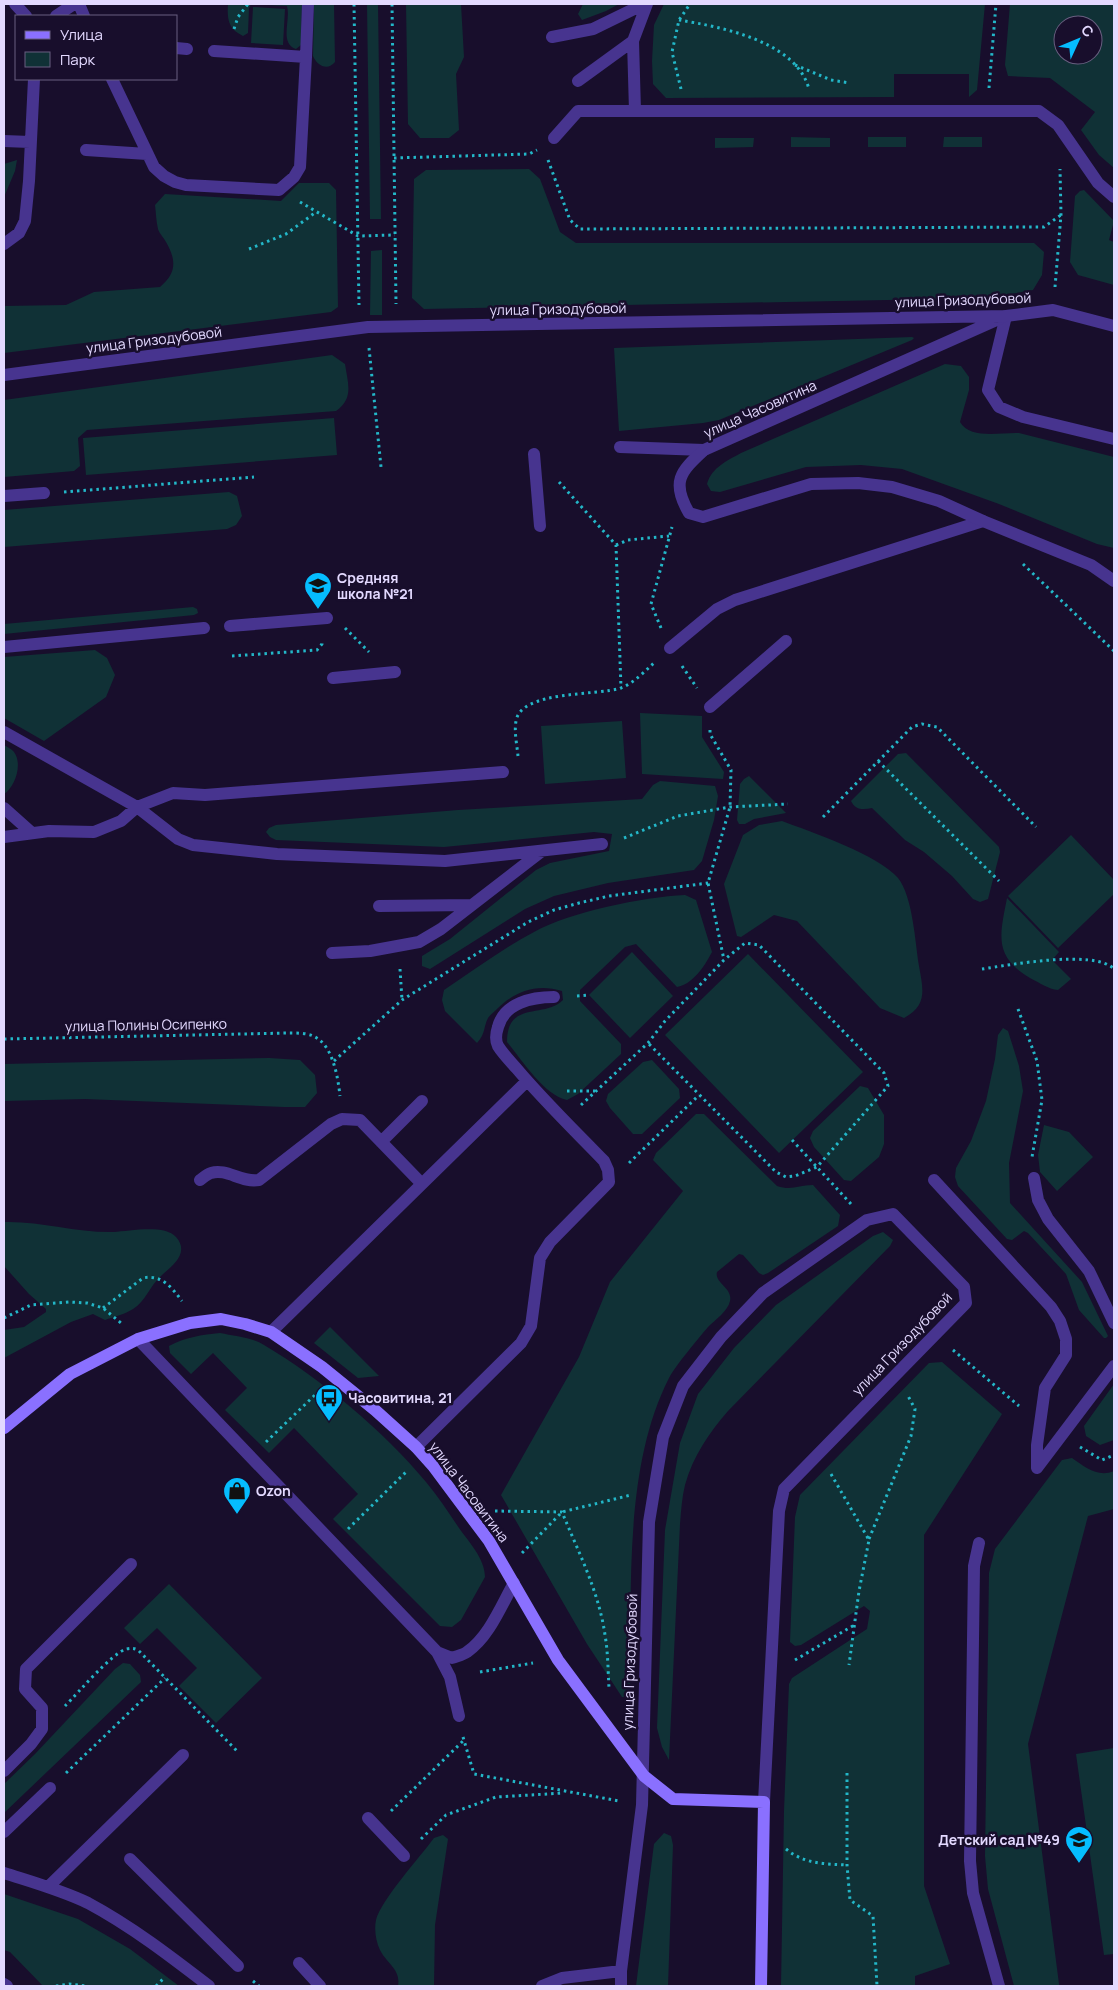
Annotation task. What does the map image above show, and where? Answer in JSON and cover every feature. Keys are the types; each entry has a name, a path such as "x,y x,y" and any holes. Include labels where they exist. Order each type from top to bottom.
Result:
{"street":[{"path":"15,4 25,15"},
{"path":"58,15 74,4"},
{"path":"112,80 147,154 154,167 164,176 186,185 279,190 294,177 300,167 308,4"},
{"path":"552,37 593,29 646,4"},
{"path":"635,111 633,41 646,4"},
{"path":"578,81 633,41"},
{"path":"214,51 306,57"},
{"path":"4,244 19,233 25,221 30,181 30,142 34,80"},
{"path":"554,138 578,111 1039,111 1058,125 1098,183 1114,197"},
{"path":"4,141 30,142"},
{"path":"86,150 147,154"},
{"name":"улица Гризодубовой","path":"4,375 368,327 1006,316 1053,310 1114,326"},
{"path":"1006,316 988,390 999,408 1023,417 1114,439"},
{"name":"улица Часовитина","path":"680,497 679,485 686,467 704,450 1006,316"},
{"path":"620,447 704,450"},
{"path":"534,454 540,526"},
{"path":"680,497 689,512 703,517 811,484 858,483 892,487 939,501 1091,566 1114,581"},
{"path":"4,496 44,493"},
{"path":"670,648 717,609 735,600 983,521"},
{"path":"230,626 327,618"},
{"path":"4,647 204,628"},
{"path":"710,707 786,641"},
{"path":"333,678 392,672"},
{"path":"4,732 137,806 178,839 193,845 277,854 445,861 602,844"},
{"path":"4,837 49,831 94,832 121,821 137,806 174,793 205,795 503,772"},
{"path":"4,808 32,833"},
{"path":"332,953 370,951 419,942 441,929 542,851"},
{"path":"379,906 472,905"},
{"path":"420,1451 521,1343 531,1326 540,1258 550,1242 609,1182 608,1170 604,1161 527,1081 497,1045 496,1034 499,1021 509,1009 524,1001 542,997 554,997"},
{"path":"270,1332 527,1081"},
{"path":"380,1142 422,1101"},
{"path":"200,1180 211,1173 226,1173 249,1182 259,1180 331,1124 342,1120 360,1120 422,1184"},
{"path":"1034,1178 1038,1200 1048,1220 1089,1271 1114,1323"},
{"path":"934,1180 1051,1307 1060,1321 1066,1339 1066,1355 1045,1388 1037,1446 1037,1468 1114,1366"},
{"name":"улица Гризодубовой","path":"621,1986 621,1971 642,1805 650,1522 663,1438 683,1386 721,1337 763,1293 866,1220 894,1214 964,1287 966,1303 895,1373 784,1488 779,1511 764,1802 761,1986"},
{"name":"улица Часовитина","path":"4,1428 70,1374 138,1339 190,1323 221,1319 270,1332 334,1376 375,1410 420,1451 433,1466 489,1541 558,1660 644,1776 673,1799 764,1802"},
{"path":"138,1339 437,1652 450,1677 459,1716"},
{"path":"979,1543 974,1566 970,1862 973,1893 1000,1986"},
{"path":"4,1771 31,1744 42,1729 42,1708 25,1689 26,1669 131,1564"},
{"path":"437,1652 452,1658 466,1653 490,1626 514,1583"},
{"path":"48,1887 183,1755"},
{"path":"4,1832 50,1788"},
{"path":"368,1818 404,1856"},
{"path":"130,1859 238,1966"},
{"path":"4,1874 48,1887 87,1903 135,1930 209,1986"},
{"path":"299,1963 320,1986"},
{"path":"542,1986 562,1978 621,1971"}],"path":[{"path":"231,52 234,27 238,17 248,4"},
{"path":"354,4 358,277"},
{"path":"392,4 396,327"},
{"path":"690,4 679,20 672,52 680,87 694,111"},
{"path":"987,111 996,4"},
{"path":"679,20 724,28 775,49 792,63 807,81 815,111"},
{"path":"792,63 831,80 850,83"},
{"path":"394,158 529,154 544,147 554,138"},
{"path":"544,147 570,220 580,229 1044,227 1061,215 1053,310"},
{"path":"249,249 286,234 316,212 358,236 395,235"},
{"path":"368,327 381,467"},
{"path":"534,454 616,545 621,688"},
{"path":"85,490 254,477"},
{"path":"651,604 680,497"},
{"path":"616,545 628,540 670,536"},
{"path":"1022,563 1114,651"},
{"path":"327,618 338,620 392,672"},
{"path":"232,656 317,650 322,644"},
{"path":"503,772 512,766 518,757 516,720 523,708 536,700 621,688 635,680 670,648"},
{"path":"710,707 710,734 731,770 730,807 708,883 724,960"},
{"path":"823,817 912,727 922,724 937,727 1036,827"},
{"path":"878,761 1000,881"},
{"path":"602,844 612,842 678,816 730,807 788,804"},
{"path":"342,1120 338,1079 334,1061 402,1000 528,922 554,910 609,896 708,883"},
{"path":"596,1091 648,1042 665,1020 724,960 745,943 759,945 884,1073 888,1086 817,1167 794,1176 786,1176 776,1172 648,1042"},
{"path":"399,946 402,1000"},
{"path":"982,969 1058,959 1102,962 1114,969"},
{"path":"1018,1009 1036,1061 1042,1100 1032,1153"},
{"name":"улица Полины Осипенко","path":"4,1039 289,1032 314,1036 325,1047 334,1061"},
{"path":"646,1147 699,1095"},
{"path":"792,1140 855,1208"},
{"path":"102,1308 144,1278 150,1277 162,1280 172,1288 182,1301 190,1323"},
{"path":"4,1318 31,1305 69,1302 87,1303 102,1308 138,1339"},
{"path":"934,1334 1011,1400"},
{"path":"849,1665 859,1591 869,1540 911,1436 915,1409 895,1373"},
{"path":"251,1456 303,1407"},
{"path":"334,1543 420,1451"},
{"path":"818,1452 869,1540"},
{"path":"1102,1460 1114,1455"},
{"path":"491,1511 562,1512 654,1489"},
{"path":"520,1555 562,1512"},
{"path":"562,1512 585,1567 605,1635 609,1691"},
{"path":"770,1675 856,1623"},
{"path":"42,1729 114,1657 125,1649 133,1648 138,1650 237,1751"},
{"path":"478,1672 519,1665"},
{"path":"50,1788 164,1678"},
{"path":"391,1812 464,1740 474,1774 642,1805"},
{"path":"847,1773 847,1865 850,1900 873,1916 877,1986"},
{"path":"404,1856 446,1814 496,1797 568,1792"},
{"path":"764,1832 790,1853 801,1859 815,1864 847,1865"},
{"path":"56,1986 69,1984 86,1986"}],"green space":[{"path":"228,4 251,4 249,8 248,33 243,36 231,27"},
{"path":"251,4 302,4 301,45 296,49 288,42 287,6"},
{"path":"314,4 334,4 335,62 326,67 320,65 313,56"},
{"path":"367,4 378,4 381,219 370,219"},
{"path":"406,4 461,4 464,57 456,74 459,130 449,138 420,138 408,124"},
{"path":"583,4 619,4 582,20 578,14"},
{"path":"664,4 985,4 977,90 969,97 969,74 894,74 894,97 666,98 653,84 652,61 654,25"},
{"path":"1010,4 1114,4 1114,168 1099,155 1081,130 1095,112 1050,78 1008,76 1005,65"},
{"path":"253,7 285,9 283,45 251,43"},
{"path":"791,137 830,138 830,147 791,147"},
{"path":"868,137 906,137 906,147 868,147"},
{"path":"944,137 982,137 982,147 943,147"},
{"path":"715,138 754,138 753,147 715,148"},
{"path":"17,160 15,171 4,197 4,164"},
{"path":"529,169 540,179 560,232 576,243 1034,243 1044,252 1042,275 1033,290 988,298 424,309 412,298 414,179 426,170"},
{"path":"299,183 329,183 336,190 338,307 331,312 4,353 4,306 66,305 94,292 160,287 169,277 173,267 170,249 159,232 156,220 155,205 165,194 281,201"},
{"path":"1084,190 1114,221 1109,240 1114,242 1114,285 1078,275 1070,262 1075,196"},
{"path":"382,250 382,315 370,315 371,251"},
{"path":"914,338 912,340 719,420 619,431 614,348"},
{"path":"332,355 345,364 348,384 348,396 342,406 336,411 87,430 78,438 80,466 74,471 4,477 4,400"},
{"path":"945,364 961,366 969,377 969,390 960,422 965,428 987,434 1019,433 1114,457 1114,548 1097,544 999,504 902,469 861,465 806,467 720,492 711,491 707,484 716,469 741,453"},
{"path":"334,418 337,455 86,475 83,438"},
{"path":"229,492 237,496 242,516 236,525 227,529 4,547 4,510"},
{"path":"193,607 197,609 198,613 194,615 4,634 4,624"},
{"path":"95,650 107,658 115,675 106,697 44,741 4,718 4,657"},
{"path":"640,713 702,716 702,737 724,772 723,779 642,774"},
{"path":"622,721 626,778 545,784 541,726"},
{"path":"4,745 11,749 17,757 18,769 14,781 4,794"},
{"path":"906,753 999,847 1000,852 988,899 980,902 973,899 952,876 924,852 905,840 872,808 860,809 851,801 898,754"},
{"path":"749,776 786,813 739,824 737,820 740,784"},
{"path":"660,781 715,786 718,796 714,820 702,861 694,870 608,883 554,896 525,909 430,969 422,966 422,956 450,939 536,870 550,863 609,851 612,834 594,832 444,847 276,840 266,832 269,828 276,825 458,810 642,799 653,785"},
{"path":"782,821 861,853 889,869 898,878 907,896 910,908 922,989 920,1002 912,1013 904,1018 880,1008 797,921 774,915 741,937 737,936 724,884 743,835 759,825"},
{"path":"1071,835 1114,880 1114,894 1058,948 1008,896"},
{"path":"685,895 696,900 712,952 709,958 693,979 677,987 636,944 625,947 580,990 580,1001 621,1044 621,1054 578,1094 567,1100 558,1097 542,1084 507,1042 513,1020 528,1012 555,1006 563,1000 562,991 535,988 511,997 489,1017 482,1036 477,1043 445,1011 442,1000 444,990 500,952 534,932 567,918 607,907 628,902"},
{"path":"1007,898 1059,952 1052,960 1071,979 1058,990 1044,986 1018,970 1005,953 1001,934"},
{"path":"632,952 673,996 630,1038 589,995"},
{"path":"748,954 863,1072 779,1153 665,1035"},
{"path":"1003,1028 1008,1031 1019,1066 1023,1091 1009,1163 1010,1203 1082,1282 1108,1336 1106,1338 1079,1310 1066,1274 1028,1233 1024,1231 1012,1240 1007,1239 958,1186 955,1177 956,1168 971,1141 986,1101 998,1035"},
{"path":"269,1058 300,1060 315,1075 317,1093 305,1107 85,1099 4,1101 4,1064"},
{"path":"652,1060 679,1089 680,1098 642,1134 633,1134 606,1101 608,1094 643,1062"},
{"path":"860,1086 868,1088 884,1115 884,1144 879,1157 851,1181 844,1180 814,1147 810,1138 813,1131"},
{"path":"696,1114 704,1114 777,1186 791,1188 813,1185 840,1215 838,1226 768,1273 763,1275 759,1273 743,1255 739,1254 717,1272 718,1279 729,1293 729,1305 693,1345 669,1378 654,1413 644,1451 637,1491 631,1574 630,1693 627,1697 622,1697 587,1644 501,1495 579,1357 610,1282 683,1191 653,1160 656,1153"},
{"path":"1044,1125 1069,1132 1093,1157 1057,1191 1040,1172 1038,1155"},
{"path":"4,1222 32,1223 100,1232 156,1229 171,1233 176,1237 181,1249 177,1260 156,1281 141,1302 133,1309 105,1320 93,1314 71,1322 4,1358 4,1330 24,1327 46,1312 46,1309 29,1294 4,1266"},
{"path":"883,1232 893,1240 890,1246 728,1411 708,1436 692,1464 684,1490 680,1519 669,1760 662,1747 657,1728 665,1530 680,1443 698,1394 734,1348 776,1305 873,1236"},
{"path":"330,1327 379,1376 358,1378 314,1343"},
{"path":"220,1333 259,1342 307,1373 371,1425 426,1482 476,1551 484,1570 485,1577 461,1620 452,1627 440,1626 333,1519 358,1494 294,1428 269,1453 225,1410 247,1388 213,1353 191,1374 170,1353 169,1346 181,1340"},
{"path":"942,1362 1002,1414 924,1535 924,1886 950,1964 915,1976 915,1986 781,1986 784,1811 789,1684 792,1678 867,1629 870,1611 864,1606 801,1645 795,1646 790,1642 795,1517 800,1495 929,1363"},
{"path":"1114,1384 1114,1440 1100,1445 1086,1436 1084,1426"},
{"path":"1072,1458 1097,1472 1108,1473 1114,1471 1114,1509 1088,1516 1028,1744 1059,1986 1014,1986 988,1889 985,1856 989,1573 995,1549 1062,1460"},
{"path":"169,1584 262,1678 216,1723 179,1686 197,1668 157,1628 140,1644 124,1628"},
{"path":"123,1663 130,1664 140,1675 141,1682 4,1813 4,1784"},
{"path":"1114,1748 1114,1954 1104,1955 1076,1754"},
{"path":"664,1833 671,1836 673,1845 668,1986 636,1986 654,1844"},
{"path":"443,1835 448,1839 435,1925 434,1986 398,1986 397,1975 377,1943 375,1932 376,1920 385,1901 434,1838"},
{"path":"4,1894 78,1919 130,1949 179,1986 43,1986 10,1952 4,1950"}],"place":[{"name":"Средняя школа №21","path":"318,610"},
{"name":"Часовитина, 21","path":"329,1422"},
{"name":"Ozon","path":"237,1515"},
{"name":"Детский сад №49","path":"1079,1864"}]}
